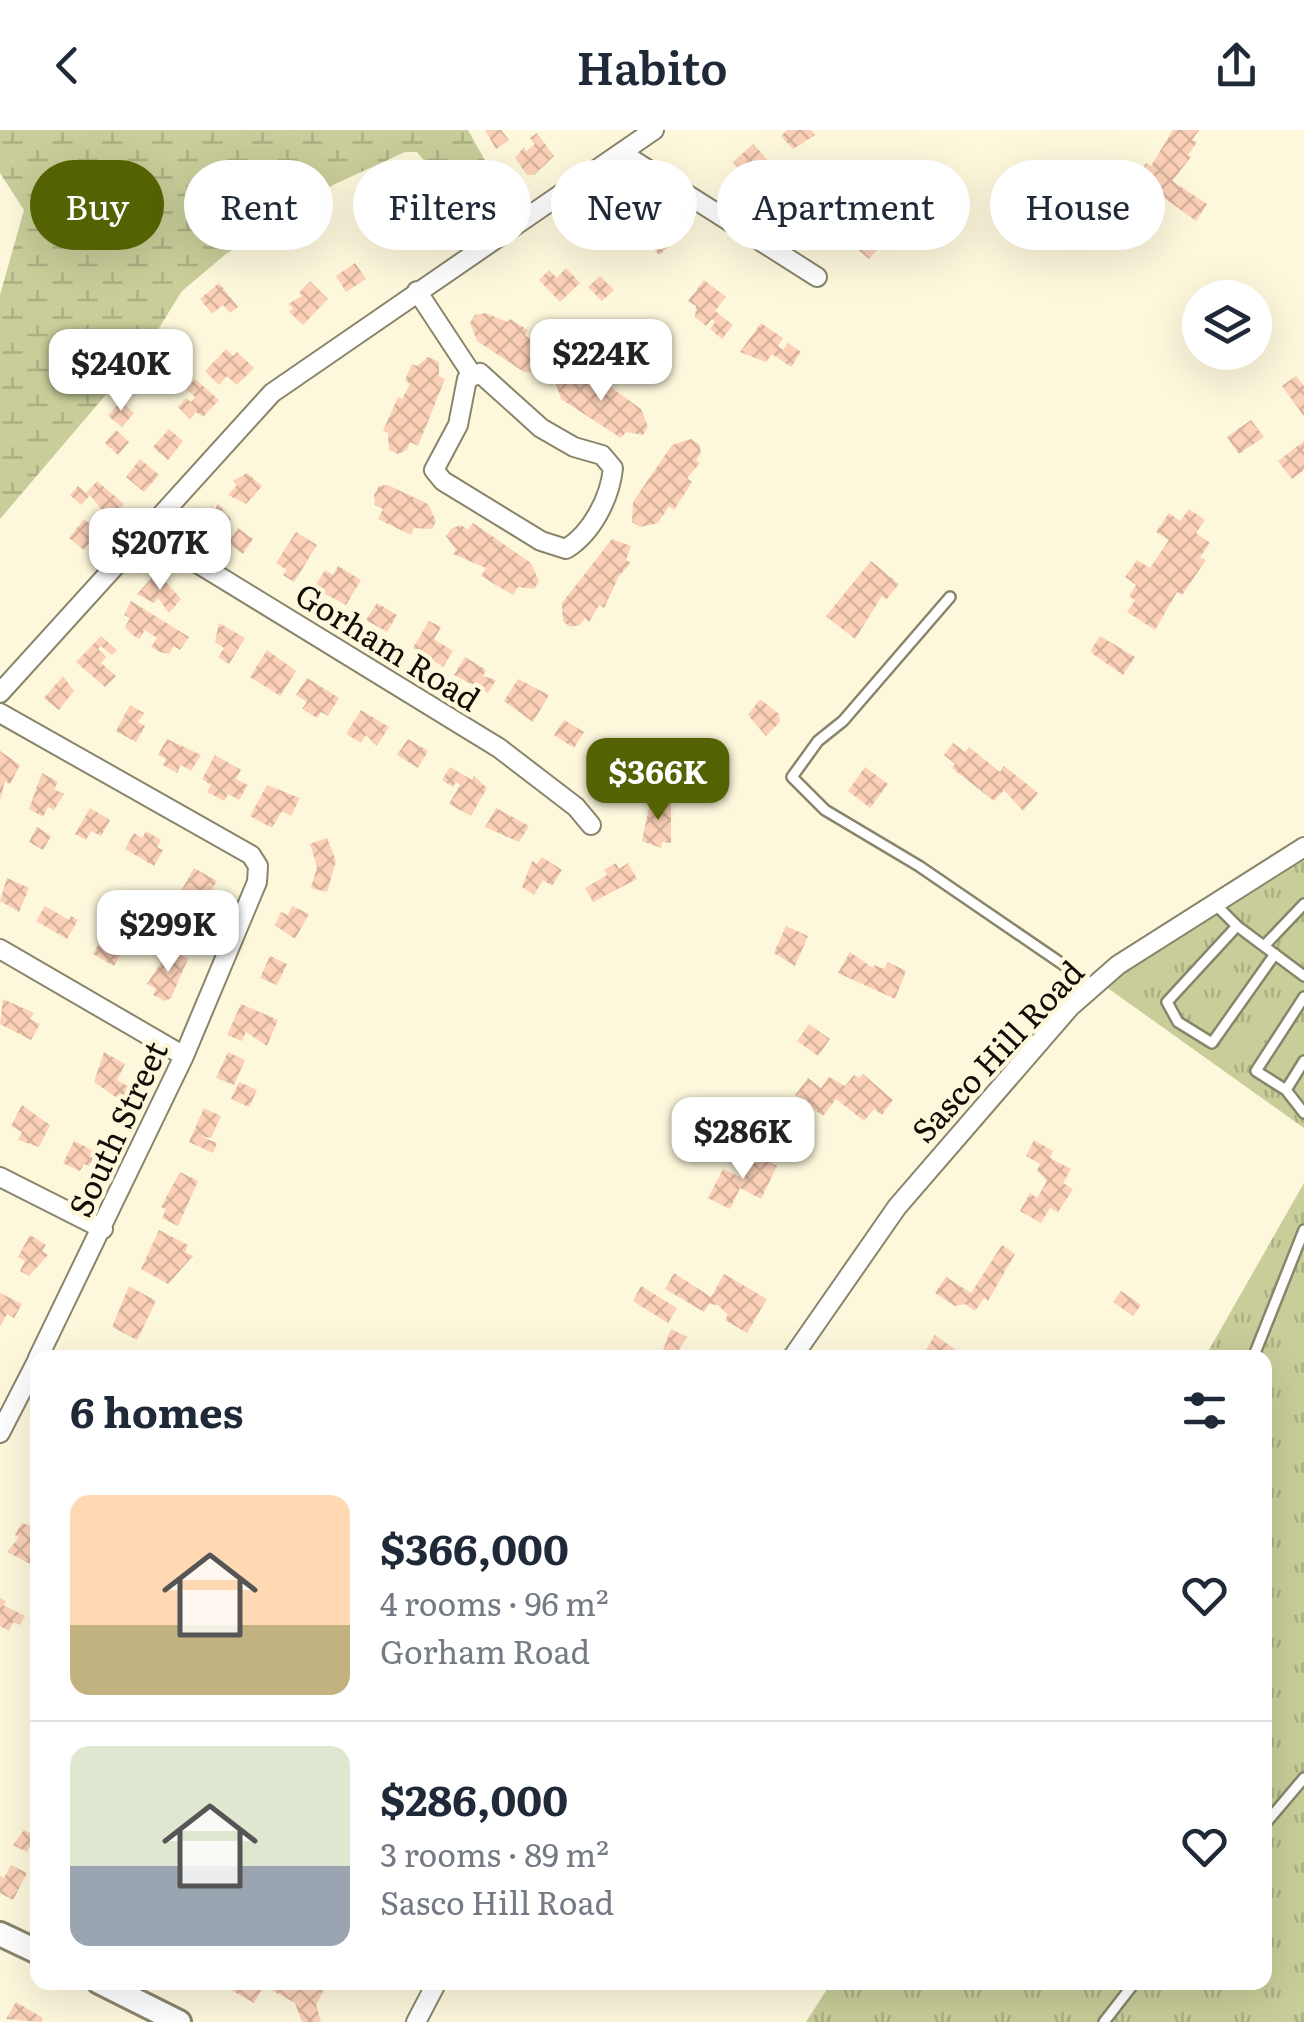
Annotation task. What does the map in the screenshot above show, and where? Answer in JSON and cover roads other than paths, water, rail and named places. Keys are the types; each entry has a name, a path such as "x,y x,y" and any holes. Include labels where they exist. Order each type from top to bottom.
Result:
{"street":[{"path":"0,693 7,670 145,531 272,393 654,130"},
{"path":"622,153 817,277"},
{"path":"417,291 473,376"},
{"path":"480,373 492,380 513,407 541,428 610,461 612,486 606,501 577,542 566,550 541,542 443,481 434,470 458,426 467,379 473,376 480,373"},
{"name":"Gorham Road","path":"145,531 499,748 563,796 591,824"},
{"name":"South Street","path":"0,714 251,855 258,866 258,882 184,1056 42,1350"},
{"name":"Sasco Hill Road","path":"798,1350 896,1207 1092,985 1303,849"},
{"path":"0,949 184,1056"},
{"path":"0,1176 102,1229"},
{"name":"South Street","path":"0,1434 30,1374"},
{"path":"0,1934 30,1948"},
{"path":"115,1990 180,2022"},
{"path":"416,2022 433,1990"}],"lane":[{"path":"950,597 843,721 818,741 792,777 825,810 919,866 1092,985"},
{"path":"1266,946 1304,904"},
{"path":"1216,905 1237,926 1304,976"},
{"path":"1237,926 1167,1002 1178,1022 1212,1043 1275,954"},
{"path":"1304,997 1256,1071 1286,1090 1304,1112"},
{"path":"1286,1090 1304,1061"},
{"path":"1255,1350 1304,1230"},
{"path":"1272,1816 1304,1778"},
{"path":"1104,2022 1129,1990"}]}
